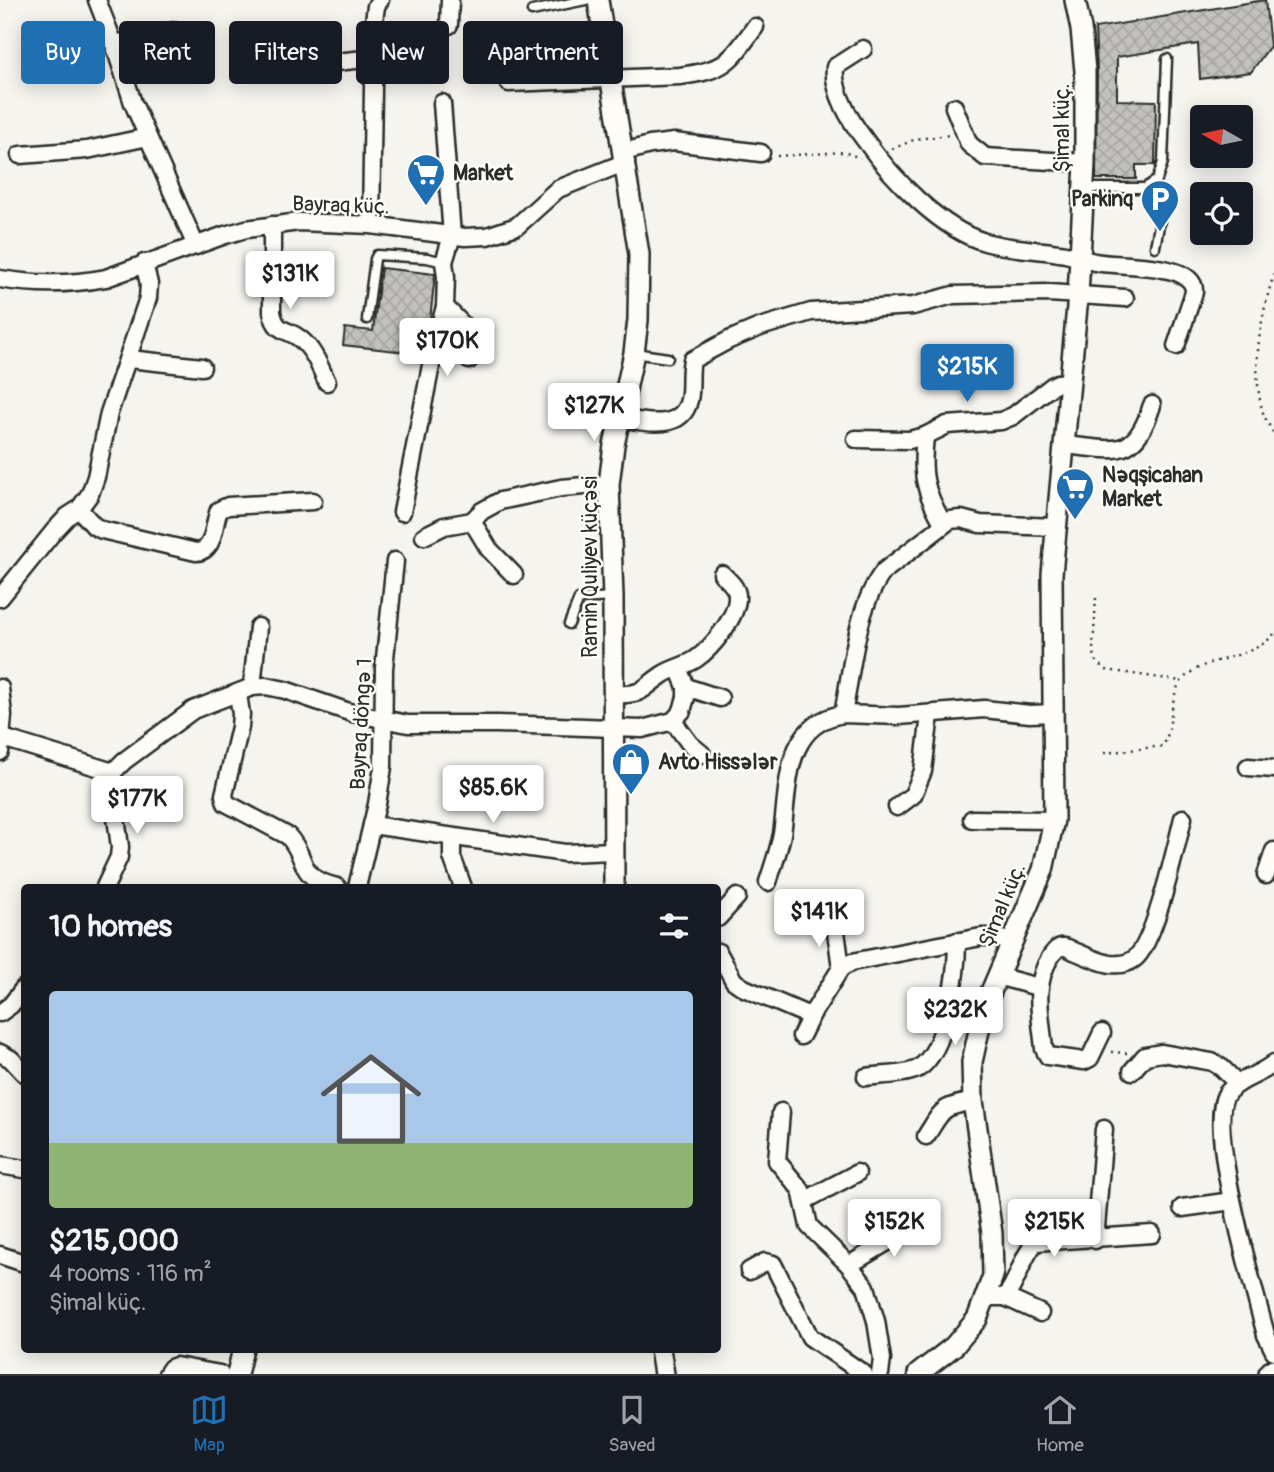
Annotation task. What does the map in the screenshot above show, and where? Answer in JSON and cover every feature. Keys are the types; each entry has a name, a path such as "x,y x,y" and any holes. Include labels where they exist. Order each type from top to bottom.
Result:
{"street":[{"path":"97,0 133,103 196,246"},
{"path":"374,21 376,6 380,0"},
{"path":"449,26 450,0"},
{"name":"Ramin Quliyev küçəsi","path":"598,0 602,21"},
{"name":"Şimal küç.","path":"918,1374 954,1346 996,1297 993,1246 973,1101 972,1062 977,1032 997,976 1043,870 1054,820 1052,603 1055,527 1077,296 1085,163 1085,71 1075,0"},
{"path":"623,78 680,76 721,67 732,58 755,27"},
{"path":"114,44 119,43"},
{"path":"863,49 835,67 840,96 856,129 877,157 910,191 947,224 985,243 1080,256 1092,262 1112,265 1163,268 1191,278 1195,285 1194,292 1176,346"},
{"path":"371,225 373,84"},
{"name":"Ramin Quliyev küçəsi","path":"612,84 639,254 638,320 634,353 609,484 613,597 614,884"},
{"path":"402,512 445,307 444,262 452,236 442,103"},
{"path":"954,107 969,144 985,157 1085,163"},
{"path":"20,155 87,150 148,137"},
{"name":"Bayraq küç.","path":"0,279 39,284 70,284 106,278 225,235 272,225 326,222 452,236 487,236 517,226 558,189 593,175 650,145 674,142 761,153"},
{"path":"272,225 274,322 284,331 300,338 315,356 327,382"},
{"path":"0,598 54,531 79,509 90,494 96,478 109,413 148,298 149,284 144,263"},
{"path":"621,418 662,424 674,420 683,413 688,403 692,360 729,340 791,316 811,312 913,306 953,295 1013,292 1125,298"},
{"path":"445,307 461,323 469,360"},
{"path":"129,359 202,367"},
{"path":"856,439 897,441 925,436 947,425 1001,421 1013,416 1058,383 1069,383"},
{"path":"1063,445 1125,448 1138,437 1145,426 1152,405"},
{"path":"925,436 922,461 924,483 930,501 943,523"},
{"path":"424,536 444,526 472,521 482,511 500,501 561,488 609,484"},
{"path":"79,509 94,526 102,530 203,552 209,546 219,510 228,506 313,501"},
{"path":"843,714 863,614 876,581 884,571 950,520 1055,527"},
{"path":"472,521 489,549 514,575"},
{"name":"Bayraq döngə 1","path":"358,884 383,767 384,668 395,561"},
{"path":"614,695 643,691 662,674 695,660 708,648 722,632 732,614 737,594 722,574"},
{"path":"258,627 224,795 226,803 288,836 311,877 329,884"},
{"path":"106,884 119,857 120,847 112,788 113,772 193,710 245,690 266,686 329,706 408,724 520,724 642,729 673,721 682,711 687,697 678,668"},
{"path":"686,687 720,698"},
{"path":"0,688 3,715 1,745 113,772"},
{"path":"768,882 781,838 791,763 805,732 843,714 930,715 984,709 1030,714 1054,713"},
{"path":"897,807 913,795 923,771 930,715"},
{"path":"673,721 690,744 702,754"},
{"path":"1248,767 1274,769"},
{"path":"1099,1041 1090,1058 1084,1061 1048,1056 1044,1049 1038,987 1049,958 1056,949 1064,947 1100,962 1112,964 1123,964 1138,956 1146,943 1160,904 1183,818"},
{"path":"972,819 1054,820"},
{"path":"372,825 565,853 613,851"},
{"path":"452,838 452,858 462,884"},
{"path":"1266,875 1274,851"},
{"path":"721,915 737,897"},
{"path":"835,924 841,968"},
{"path":"801,1036 841,968 852,962 981,937 1012,942"},
{"path":"866,1077 914,1071 929,1059 936,1047 951,999 957,941"},
{"path":"721,957 734,981 744,988 794,1011 812,1014"},
{"path":"997,976 1038,987"},
{"path":"0,1013 11,1005 21,992"},
{"path":"1136,1065 1152,1053 1212,1062 1238,1084"},
{"path":"0,1054 11,1059 21,1070"},
{"path":"1274,1063 1228,1092 1223,1102 1221,1117 1232,1201 1266,1335 1274,1351"},
{"path":"926,1136 948,1106 973,1101"},
{"path":"781,1112 777,1161 793,1179 804,1201 808,1226 849,1265 866,1287 872,1304 882,1359 880,1374"},
{"path":"1095,1240 1104,1129"},
{"path":"0,1166 21,1169"},
{"path":"804,1201 857,1173"},
{"path":"1182,1208 1232,1201"},
{"path":"849,1265 889,1241 925,1224"},
{"path":"996,1297 1011,1290 1030,1248 1036,1242 1152,1234"},
{"path":"0,1255 21,1262"},
{"path":"749,1271 765,1262 773,1264 810,1337 864,1374"},
{"path":"996,1297 1040,1312"},
{"path":"237,1374 242,1353"},
{"path":"661,1353 664,1374"},
{"path":"167,1374 176,1366 220,1374"}],"lane":[{"path":"532,11 586,0"},
{"path":"1084,188 1145,188 1157,180 1163,162 1167,59"},
{"path":"1152,185 1164,199 1155,247"},
{"path":"367,319 374,258 377,255 427,258 444,262"},
{"path":"634,353 668,358"},
{"path":"569,624 579,599 613,597"}],"path":[{"path":"1274,274 1264,306 1258,368 1262,410 1274,434"},
{"path":"1097,598 1093,650 1096,661 1106,670 1181,681"},
{"path":"1104,753 1163,746 1168,738 1181,681 1194,671 1265,645 1274,634"},
{"path":"1099,1041 1124,1052 1136,1065"}],"building":[{"path":"1265,0 1270,46 1251,72 1200,79 1198,44 1117,57 1117,100 1156,101 1155,165 1136,165 1136,179 1096,179 1095,28"},
{"path":"381,268 435,274 423,354 343,345 345,328 373,331"}],"place":[{"name":"Market","path":"426,207"},
{"name":"Parkinq","path":"1160,233"},
{"name":"Nəqşicahan Market","path":"1075,521"},
{"name":"Avto Hissələr","path":"631,796"}]}
